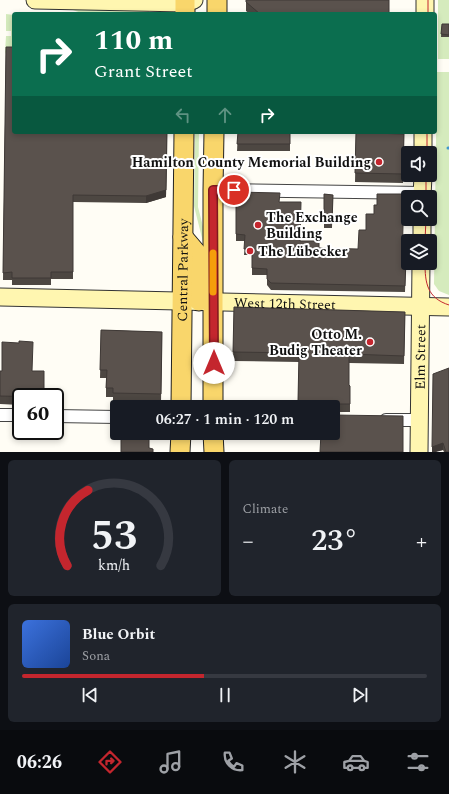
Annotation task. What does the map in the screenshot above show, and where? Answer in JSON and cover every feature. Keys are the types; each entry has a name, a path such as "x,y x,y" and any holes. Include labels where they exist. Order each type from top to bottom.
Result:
{"main road":[{"path":"217,0 217,12"},
{"name":"Central Parkway","path":"184,134 183,237 198,301 212,400"},
{"name":"Central Parkway","path":"182,400 198,301 213,190 214,134"},
{"path":"180,452 181,440"},
{"path":"213,440 214,452"}],"street":[{"path":"34,0 187,4"},
{"path":"425,0 425,12"},
{"path":"423,134 423,146"},
{"path":"213,190 401,194"},
{"name":"Elm Street","path":"418,452 421,270"},
{"name":"West 12th Street","path":"0,298 449,307"},
{"path":"0,415 12,415"},
{"path":"64,416 110,417"},
{"path":"377,420 419,420"}],"green space":[{"path":"438,0 449,0 449,59 438,59"},
{"path":"50,8 149,10 149,12 78,12 73,10 50,10"},
{"path":"6,14 12,15 12,54 6,54 5,52 6,36 11,36 11,31 6,31"},
{"path":"437,72 449,72 449,295 439,291 434,284 434,270 437,270 437,234 435,234 435,226 437,226 437,190 435,190 435,182 437,182"},
{"path":"195,134 199,134 198,207 208,246 204,246 194,206"}],"building":[{"path":"246,0 389,0 389,12 258,12 246,2"},
{"path":"442,24 449,24 449,35 441,34"},
{"path":"6,47 12,47 12,134 167,134 166,190 146,196 73,195 73,272 51,272 51,278 12,278 12,272 3,273"},
{"path":"238,134 290,134 290,144 237,144"},
{"name":"Hamilton County Memorial Building","path":"356,134 404,134 404,146 401,146 401,174 355,173"},
{"path":"236,192 280,193 279,202 301,202 300,241 319,241 319,248 358,249 359,230 366,230 366,214 374,214 374,205 377,205 377,194 401,194 401,226 403,226 403,234 401,234 401,270 406,270 405,286 271,283 267,279 267,269 252,268 252,249 244,249 245,235 236,234"},
{"path":"324,194 333,195 332,223 324,223"},
{"path":"234,307 405,312 404,356 349,354 350,404 340,404 340,400 298,400 299,353 233,352"},
{"path":"101,330 162,332 161,394 113,393 113,388 106,388 107,370 100,370"},
{"path":"19,341 33,342 32,371 44,371 44,388 12,388 12,396 0,396 2,342 19,343"},
{"path":"449,368 449,452 446,452 443,443 432,447 433,374"},
{"path":"340,415 403,416 403,452 320,452 321,440 340,440"},
{"path":"121,440 149,440 149,448 153,449 153,452 121,452"}],"tram line":[{"path":"428,0 428,12"},
{"path":"427,134 427,146"},
{"path":"426,182 426,190"},
{"path":"425,234 426,226"},
{"path":"426,270 427,283 432,294 442,302 449,305"}],"slow traffic":[{"path":"213,253 213,292"}],"place":[{"name":"Hamilton County Memorial Building","path":"379,162"},
{"name":"The Exchange Building","path":"258,225"},
{"name":"The Lübecker","path":"250,251"},
{"name":"Otto M. Budig Theater","path":"370,342"}],"route":[{"path":"214,363 213,190 234,190"}]}
